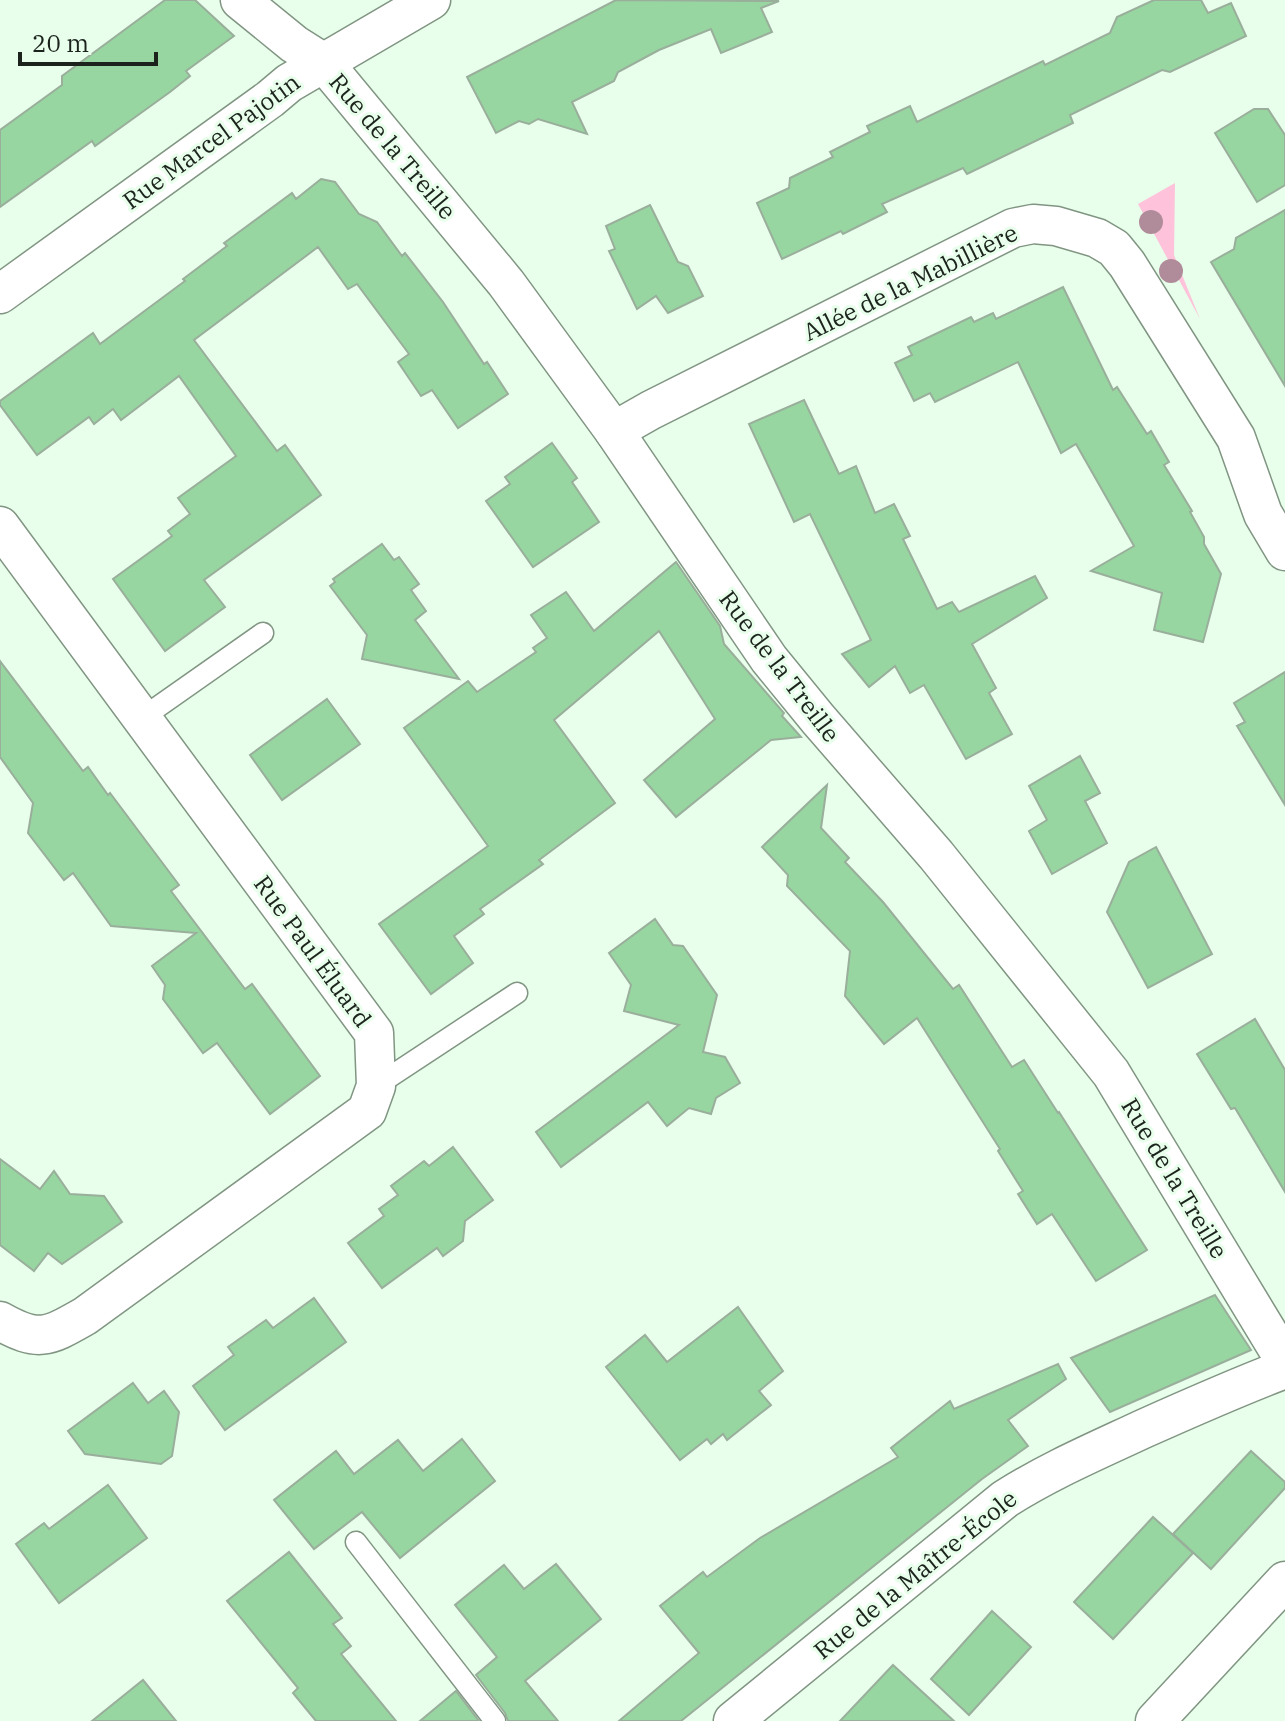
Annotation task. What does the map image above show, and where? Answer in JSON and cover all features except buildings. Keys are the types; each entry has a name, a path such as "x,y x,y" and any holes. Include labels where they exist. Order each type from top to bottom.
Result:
{"street":[{"name":"Rue de la Treille","path":"240,0 294,44 324,63 506,283 614,431 769,659 936,855 1111,1073 1285,1361"},
{"name":"Rue Marcel Pajotin","path":"0,294 289,83 431,0"},
{"name":"Allée de la Mabillière","path":"614,431 1013,228 1033,224 1056,226 1097,238 1114,248 1127,264 1236,438 1263,514 1285,551"},
{"name":"Rue Paul Éluard","path":"0,526 374,1033 376,1086"},
{"path":"0,1321 38,1336 57,1331 85,1316 367,1111 376,1086"},
{"name":"Rue de la Maître-École","path":"733,1721 1005,1499 1031,1482 1244,1384 1285,1369"},
{"path":"1155,1721 1285,1581"}],"lane":[{"path":"142,718 263,633"},
{"path":"376,1086 517,993"},
{"path":"356,1542 495,1721"}],"shaded area":[{"path":"1175,183 1174,255 1200,319 1138,204"}]}
